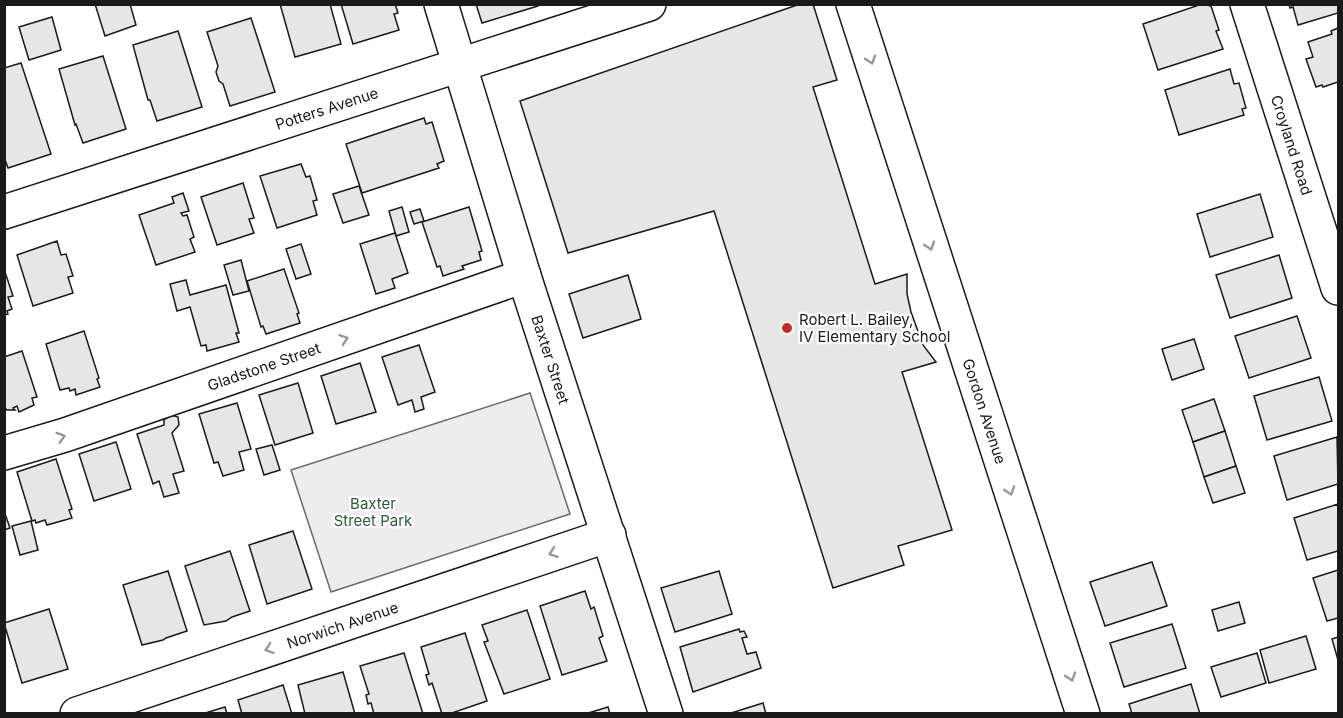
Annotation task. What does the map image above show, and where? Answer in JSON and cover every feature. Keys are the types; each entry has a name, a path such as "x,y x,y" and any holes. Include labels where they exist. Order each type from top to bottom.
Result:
{"street":[{"name":"Baxter Street","path":"441,4 524,276 666,714"},
{"name":"Potters Avenue","path":"4,212 649,4"},
{"name":"Gordon Avenue","path":"853,4 1083,714"},
{"name":"Croyland Road","path":"1247,4 1338,288"},
{"name":"Gladstone Street","path":"4,453 65,435 524,276"},
{"name":"Norwich Avenue","path":"77,714 609,535"}],"shaded area":[{"name":"Baxter Street Park","path":"530,393 570,514 331,592 291,470"}],"building":[{"path":"95,4 130,4 136,25 105,36"},
{"path":"280,4 330,4 341,44 295,57"},
{"path":"341,4 395,4 398,13 394,14 399,30 353,44"},
{"path":"476,4 537,4 538,6 482,23"},
{"name":"Robert L. Bailey, IV Elementary School","path":"800,4 813,4 837,80 813,87 875,284 907,274 907,294 911,312 923,345 936,362 902,372 952,530 898,546 904,565 833,588 714,211 568,253 520,101"},
{"path":"1202,4 1211,6 1219,30 1216,31 1223,49 1158,70 1143,24"},
{"path":"1289,4 1338,4 1338,13 1298,25 1293,7 1290,8"},
{"path":"52,17 61,50 29,60 19,27"},
{"path":"251,18 275,92 230,106 223,84 219,81 216,72 218,66 207,32"},
{"path":"1338,28 1338,82 1316,87 1306,59 1313,57 1308,42 1332,34 1331,31"},
{"path":"178,31 202,107 157,121 150,100 148,100 133,45"},
{"path":"103,56 126,129 83,143 75,125 59,69"},
{"path":"21,63 51,154 8,168 4,157 4,68"},
{"path":"1230,69 1234,84 1239,83 1246,108 1242,109 1244,115 1179,135 1165,90"},
{"path":"424,118 426,124 432,122 444,161 437,164 439,168 362,193 346,144"},
{"path":"301,164 306,177 310,176 317,200 313,201 317,215 277,228 260,176"},
{"path":"243,183 254,218 249,219 254,233 217,245 201,197"},
{"path":"359,186 369,215 343,223 333,194"},
{"path":"183,193 189,211 181,213 183,216 187,215 194,237 190,239 195,252 156,265 139,215 174,203 172,197"},
{"path":"1260,194 1273,237 1210,257 1197,214"},
{"path":"402,207 409,232 396,236 389,211"},
{"path":"469,207 482,251 479,252 481,260 462,266 464,269 443,276 440,266 437,267 422,222"},
{"path":"420,209 424,221 414,224 410,212"},
{"path":"395,233 408,273 392,279 395,288 376,294 360,244"},
{"path":"57,241 61,255 66,254 73,276 68,277 73,293 33,306 17,255"},
{"path":"301,244 311,274 296,279 286,249"},
{"path":"1279,255 1292,298 1230,318 1216,275"},
{"path":"241,260 249,291 233,295 224,265"},
{"path":"284,269 299,313 297,314 300,323 266,334 263,326 261,327 247,281"},
{"path":"5,272 13,296 8,297 12,309 4,315"},
{"path":"628,275 641,319 583,338 569,294"},
{"path":"186,280 190,295 226,285 239,333 236,333 239,342 207,351 206,345 201,346 190,307 177,311 170,284"},
{"path":"1297,316 1311,358 1249,378 1235,336"},
{"path":"84,331 100,387 76,395 75,389 60,390 46,344"},
{"path":"1194,339 1204,369 1172,380 1162,349"},
{"path":"419,345 435,392 421,397 424,409 415,412 412,400 398,405 382,357"},
{"path":"22,351 37,397 32,398 34,405 19,412 17,406 13,408 15,410 7,410 4,407 4,357"},
{"path":"360,363 376,412 336,424 321,376"},
{"path":"1319,377 1332,421 1267,440 1254,396"},
{"path":"298,383 313,433 275,445 259,395"},
{"path":"1214,399 1225,431 1193,442 1182,410"},
{"path":"237,403 251,449 239,452 244,470 223,476 218,462 214,463 199,414"},
{"path":"171,415 178,417 179,425 172,433 184,471 173,474 179,493 164,497 159,481 153,484 137,434 164,425 164,420"},
{"path":"1225,431 1236,466 1204,477 1193,442"},
{"path":"1337,437 1338,484 1287,500 1274,456"},
{"path":"116,442 131,489 94,501 79,454"},
{"path":"272,445 280,470 264,475 256,449"},
{"path":"56,459 72,509 69,510 72,518 47,525 45,520 36,523 35,520 32,521 17,472"},
{"path":"1236,466 1245,493 1213,503 1204,477"},
{"path":"1338,504 1338,551 1307,560 1294,518"},
{"path":"4,511 10,528 4,530"},
{"path":"31,521 38,550 20,555 12,526"},
{"path":"293,531 312,589 267,604 249,545"},
{"path":"230,551 250,611 226,621 204,625 185,566"},
{"path":"1152,562 1167,606 1105,626 1090,582"},
{"path":"1338,570 1338,618 1327,621 1313,578"},
{"path":"168,571 187,631 142,645 123,585"},
{"path":"719,571 732,614 675,632 661,588"},
{"path":"585,591 591,609 594,607 603,636 599,638 607,661 562,675 540,606"},
{"path":"1239,602 1245,623 1218,631 1212,610"},
{"path":"49,609 68,669 22,683 4,623"},
{"path":"527,610 550,679 504,694 484,642 488,641 482,625"},
{"path":"1172,624 1186,668 1124,687 1110,643"},
{"path":"739,629 740,632 744,631 747,637 742,638 747,654 756,652 761,668 693,692 680,647"},
{"path":"465,633 487,701 449,714 442,714 432,683 429,685 426,675 429,674 421,647"},
{"path":"1306,636 1316,669 1269,683 1260,650"},
{"path":"1338,637 1338,660 1332,639"},
{"path":"404,653 423,714 374,714 371,703 368,704 366,695 369,694 360,666"},
{"path":"1257,653 1266,683 1221,697 1211,667"},
{"path":"343,672 355,714 305,714 298,685"},
{"path":"1191,684 1200,714 1132,714 1129,704"},
{"path":"283,685 292,714 242,714 238,700"},
{"path":"763,703 766,714 728,714"},
{"path":"225,707 227,714 202,714"},
{"path":"608,707 610,714 585,714"}],"place":[{"name":"Robert L. Bailey, IV Elementary School","path":"787,328"}]}
